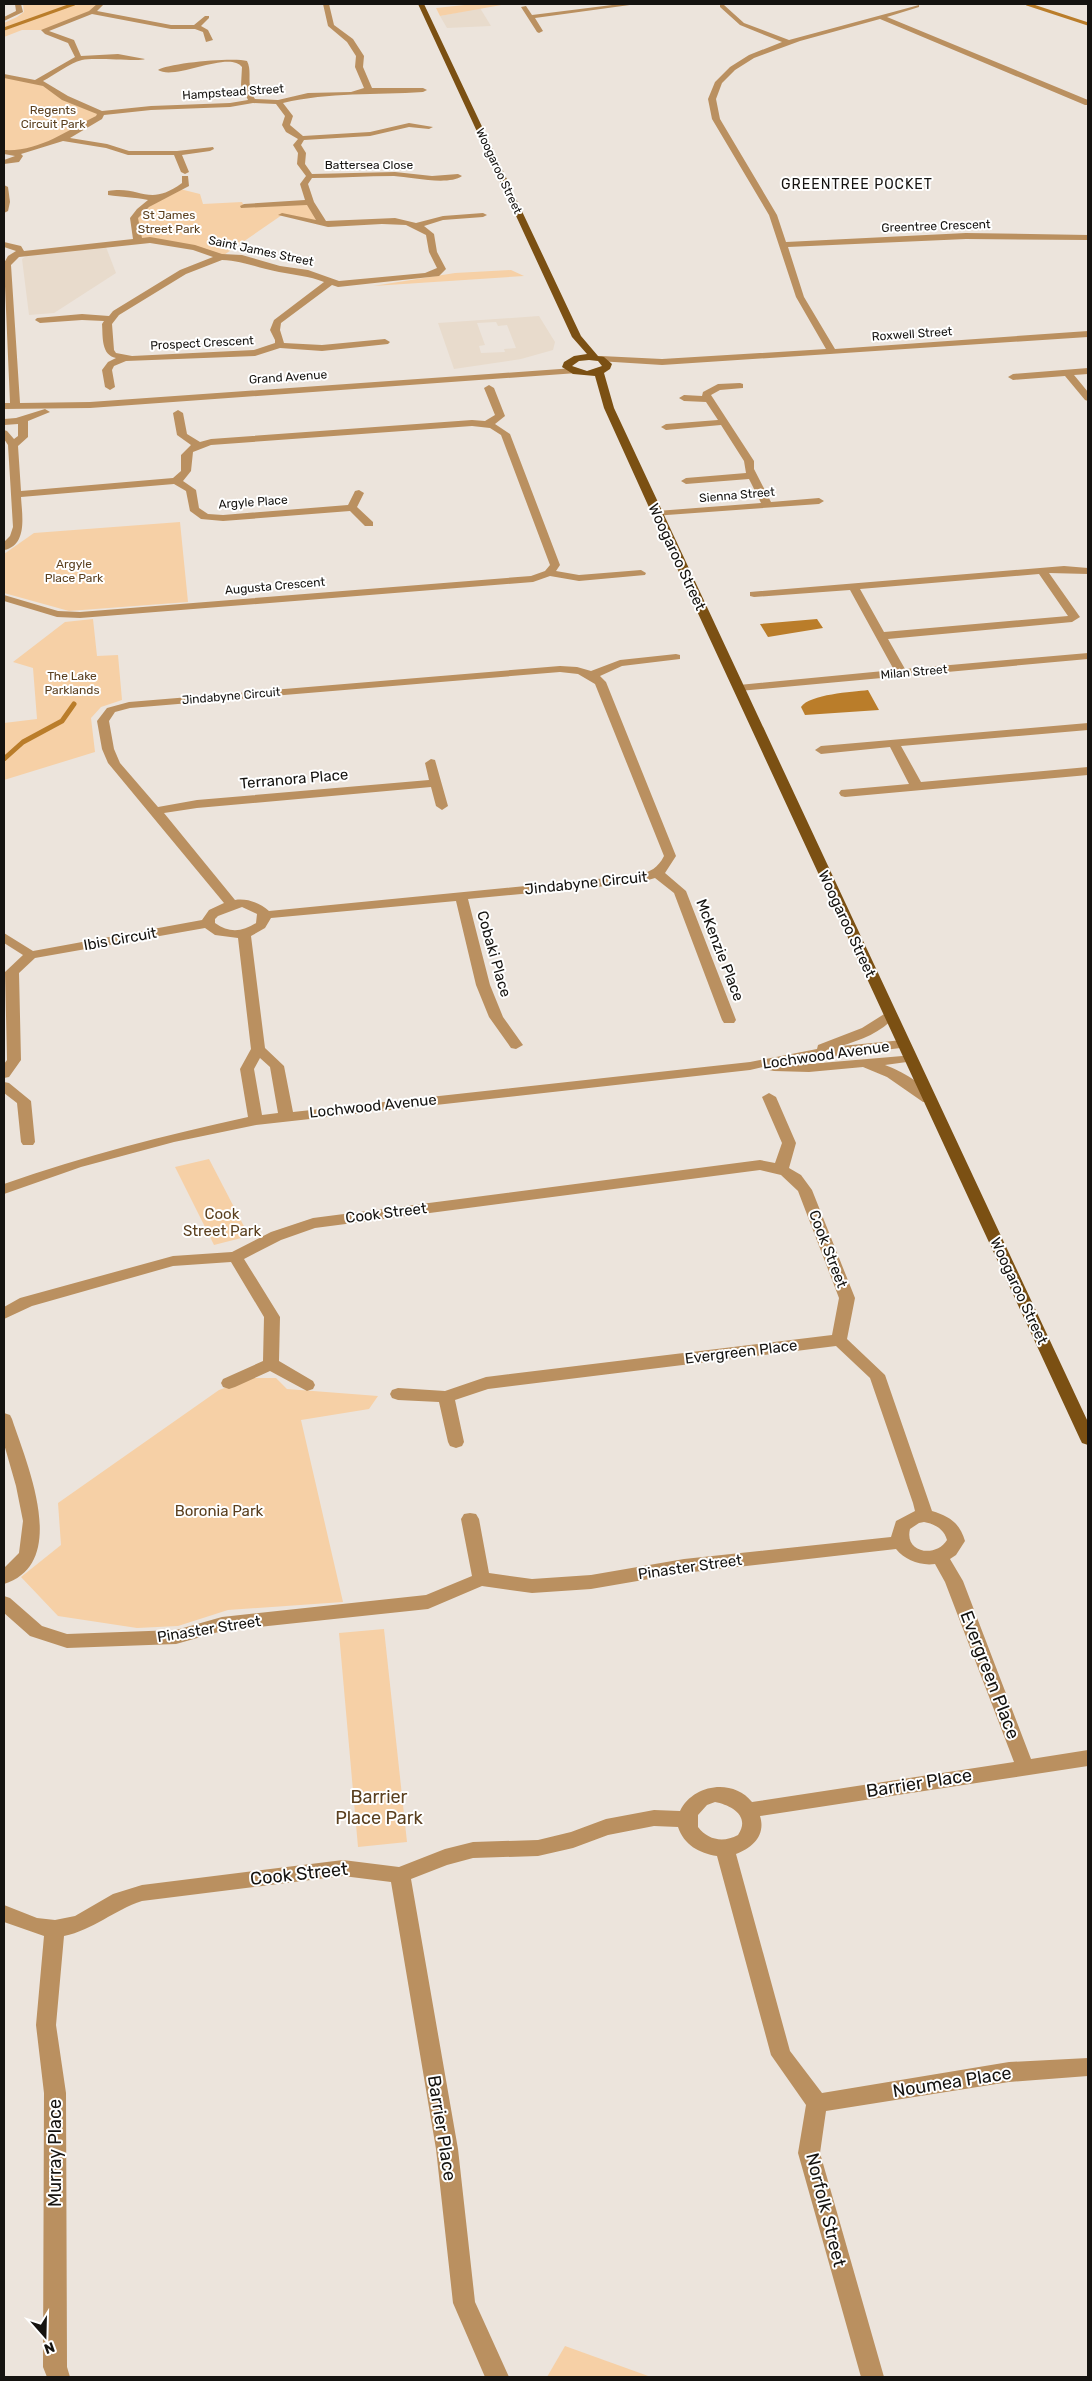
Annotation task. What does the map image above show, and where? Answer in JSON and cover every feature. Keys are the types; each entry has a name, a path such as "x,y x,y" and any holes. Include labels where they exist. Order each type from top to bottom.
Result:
{"main road":[{"name":"Woogaroo Street","path":"421,4 577,338 598,359 607,364 602,371 609,408 928,1099 1088,1439"},
{"path":"577,338 570,361 598,359"},
{"name":"Woogaroo Street","path":"570,361 567,367 576,372 609,408"},
{"path":"576,372 602,371"}],"street":[{"path":"4,19 20,12 18,4"},
{"path":"79,58 72,42 47,33 45,30 91,12 101,4"},
{"path":"326,4 331,26 350,42 360,56 359,67 369,87 367,90"},
{"path":"530,17 634,4"},
{"path":"524,6 539,31"},
{"path":"722,6 742,24 788,42"},
{"path":"832,352 800,297 773,214 712,109 716,87 723,76 749,58 788,42 917,6"},
{"path":"91,12 171,27 196,27 206,32 208,40"},
{"path":"196,27 207,16"},
{"path":"880,16 1088,102"},
{"path":"37,82 79,58 118,56 142,59"},
{"path":"162,70 183,69 239,57 246,67 243,74 249,97 253,101"},
{"path":"4,76 45,84 66,98 101,113 99,117 76,129 63,139 16,153 4,152"},
{"name":"Hampstead Street","path":"101,113 151,108 230,105 253,101 278,102 308,95 351,94 367,90 383,92 423,90"},
{"path":"278,102 286,109 289,116 286,125 289,130 302,138 370,134 408,125 429,127"},
{"path":"302,138 298,145 302,153 301,164 310,176 304,184 310,202 322,222"},
{"path":"63,139 106,146 128,152 177,153 210,149"},
{"path":"4,162 18,158 16,153"},
{"path":"138,241 134,218 140,209 153,199 166,196 186,184 185,175 177,153"},
{"name":"Battersea Close","path":"310,176 395,174 432,178 458,176"},
{"path":"4,187 6,202 4,211"},
{"path":"110,193 127,193 153,199"},
{"path":"244,206 310,202"},
{"path":"282,215 342,224 390,221 417,224 443,218 483,215"},
{"name":"Saint James Street","path":"11,257 78,246 162,241 195,248 221,257 242,258 279,269 305,272 319,276 329,283 349,285 436,274 442,269 433,252 430,234 417,224"},
{"name":"Greentree Crescent","path":"784,245 966,236 1088,237"},
{"path":"7,243 18,248 20,251 11,257 7,265 23,437 13,445"},
{"name":"Saint James Street","path":"7,243 78,246"},
{"path":"40,320 82,317 109,319 183,272 221,257"},
{"name":"Prospect Crescent","path":"124,358 255,354 279,345 280,340 275,330 276,322 302,305 312,294 329,283"},
{"path":"109,319 107,324 109,350 113,355 124,358"},
{"name":"Roxwell Street","path":"598,359 662,362 1088,334"},
{"path":"279,345 322,348 385,342"},
{"path":"110,387 107,370 111,364 124,358"},
{"name":"Roxwell Street","path":"602,371 663,367 738,358"},
{"name":"Grand Avenue","path":"488,376 570,361"},
{"path":"1013,377 1088,371"},
{"name":"Grand Avenue","path":"4,422 22,412 90,405 488,376 576,372"},
{"path":"1068,373 1088,398"},
{"path":"740,386 711,390 706,394 749,461 749,469 767,505"},
{"path":"488,424 500,416 489,388"},
{"path":"684,398 707,398"},
{"name":"Grand Avenue","path":"4,406 22,412"},
{"path":"178,414 182,435 196,444"},
{"path":"666,427 724,422"},
{"path":"17,494 176,482 184,478 187,472 184,457 186,451 196,444 367,430 488,424 499,428 505,434 556,565 549,573"},
{"path":"4,433 13,445 18,527 15,537 4,547"},
{"path":"686,481 752,476"},
{"name":"Argyle Place","path":"176,482 191,490 194,510 205,517 224,518 352,508"},
{"path":"359,493 352,508 369,524"},
{"name":"Sienna Street","path":"657,514 819,501"},
{"path":"754,594 1064,569 1088,570"},
{"path":"880,636 1068,620 1074,617 1042,571"},
{"name":"Augusta Crescent","path":"4,598 57,614 80,615 533,578 549,573 579,578 641,573"},
{"path":"853,586 901,673"},
{"path":"592,675 620,663 676,657"},
{"name":"Milan Street","path":"739,688 1087,658"},
{"name":"Jindabyne Circuit","path":"231,904 156,811 118,770 110,757 102,720 112,710 130,705 578,669 592,675 600,682 670,856 666,866 657,874 638,879 266,915"},
{"path":"821,750 1088,726"},
{"path":"894,744 917,787"},
{"path":"431,763 442,806"},
{"path":"845,793 1088,771"},
{"name":"Terranora Place","path":"156,811 197,804 436,783"},
{"name":"McKenzie Place","path":"657,874 680,891 729,1020"},
{"name":"Cobaki Place","path":"461,896 483,985 496,1017 516,1045"},
{"path":"231,904 253,905 261,909 266,915 266,921 262,927 244,934 221,933 213,929 209,923 209,917 213,912 231,904"},
{"name":"Ibis Circuit","path":"31,955 209,923"},
{"path":"244,934 258,1049 248,1069 256,1120"},
{"path":"4,937 31,955 12,972 14,1060 4,1074"},
{"path":"800,1056 868,1030 882,1022 889,1015"},
{"name":"Lochwood Avenue","path":"4,1189 76,1164 173,1138 286,1115 750,1066 800,1056 903,1044"},
{"path":"258,1049 277,1066 286,1115"},
{"name":"Lochwood Avenue","path":"750,1066 809,1068 909,1058"},
{"path":"862,1062 876,1066 906,1081 928,1099"},
{"path":"4,1086 24,1102 28,1142"},
{"path":"769,1097 789,1143 781,1169"},
{"name":"Cook Street","path":"4,1314 26,1302 173,1261 234,1257 276,1236 313,1222 760,1165 781,1169 794,1176 805,1190 847,1298 840,1340"},
{"path":"234,1257 272,1317 271,1364"},
{"path":"840,1340 877,1375 922,1503 924,1516"},
{"name":"Evergreen Place","path":"398,1394 446,1397 486,1383 840,1340"},
{"path":"229,1383 271,1364"},
{"path":"271,1364 308,1385"},
{"path":"446,1397 456,1442"},
{"path":"4,1419 32,1513 28,1554 14,1570 4,1576"},
{"path":"924,1516 943,1521 954,1533 956,1541 953,1548 940,1557 931,1558 914,1555 900,1542 899,1532 902,1526 915,1517 924,1516"},
{"path":"470,1518 481,1579"},
{"name":"Pinaster Street","path":"4,1603 36,1631 67,1642 176,1637 222,1624 428,1602 481,1579 532,1586 591,1582 684,1566 900,1542"},
{"name":"Evergreen Place","path":"940,1557 954,1581 1025,1766"},
{"name":"Barrier Place","path":"750,1810 1025,1766 1088,1758"},
{"path":"715,1794 735,1797 750,1810 753,1826 750,1834 744,1841 725,1848 708,1846 694,1837 689,1829 687,1819 689,1810 695,1802 704,1796 715,1794"},
{"name":"Cook Street","path":"4,1913 36,1926 55,1929 79,1924 120,1900 142,1893 343,1868 400,1875 445,1857 473,1850 538,1848 573,1840 606,1827 654,1818 687,1819"},
{"path":"725,1848 740,1910 781,2055 817,2103"},
{"name":"Barrier Place","path":"400,1875 447,2149 464,2302 497,2377"},
{"name":"Murray Place","path":"55,1929 46,2026 55,2093 55,2367 58,2377"},
{"name":"Noumea Place","path":"817,2103 1009,2072 1088,2067"},
{"name":"Norfolk Street","path":"817,2103 808,2153 872,2377"}],"shaded area":[{"path":"480,8 491,26 447,28 440,16"},
{"path":"106,247 116,273 54,313 29,315 22,259 28,255"},
{"path":"539,316 555,342 553,350 521,359 454,369 438,323","holes":["496,322 498,326 507,325 516,348 504,349 505,352 481,353 479,346 485,345 477,323"]},
{"path":"817,619 823,628 768,637 760,624"},
{"path":"868,690 879,710 805,715 801,707 813,699 822,696"}],"green space":[{"path":"23,4 101,4 91,12 45,30 22,30 4,37 4,23 24,12"},
{"path":"474,4 507,4 440,16 436,8"},
{"name":"Regents Circuit Park","path":"4,76 37,82 65,98 101,113 67,134 42,146 17,152 4,152"},
{"name":"St James Street Park","path":"180,189 200,194 203,204 242,202 244,206 310,202 322,222 282,215 221,257 195,248 138,241 134,218 140,209"},
{"path":"511,270 524,276 373,286 455,273"},
{"name":"Argyle Place Park","path":"180,522 188,602 69,611 4,593 4,554 34,533"},
{"name":"The Lake Parklands","path":"93,619 97,656 118,655 122,700 101,707 91,718 95,752 4,780 4,723 37,719 33,668 13,662 65,622"},
{"name":"Cook Street Park","path":"209,1159 249,1236 214,1245 175,1167"},
{"name":"Boronia Park","path":"253,1378 276,1378 287,1389 378,1396 369,1409 301,1420 343,1602 228,1610 178,1626 137,1628 58,1616 21,1577 61,1545 58,1503 219,1390"},
{"name":"Barrier Place Park","path":"384,1629 407,1842 358,1847 339,1633"},
{"path":"565,2346 651,2377 547,2377"}],"waterway":[{"path":"4,29 74,4"},
{"path":"1027,4 1088,24"},
{"path":"4,759 23,742 62,721 74,704"}],"district":[{"name":"GREENTREE POCKET","path":"857,184"}]}
